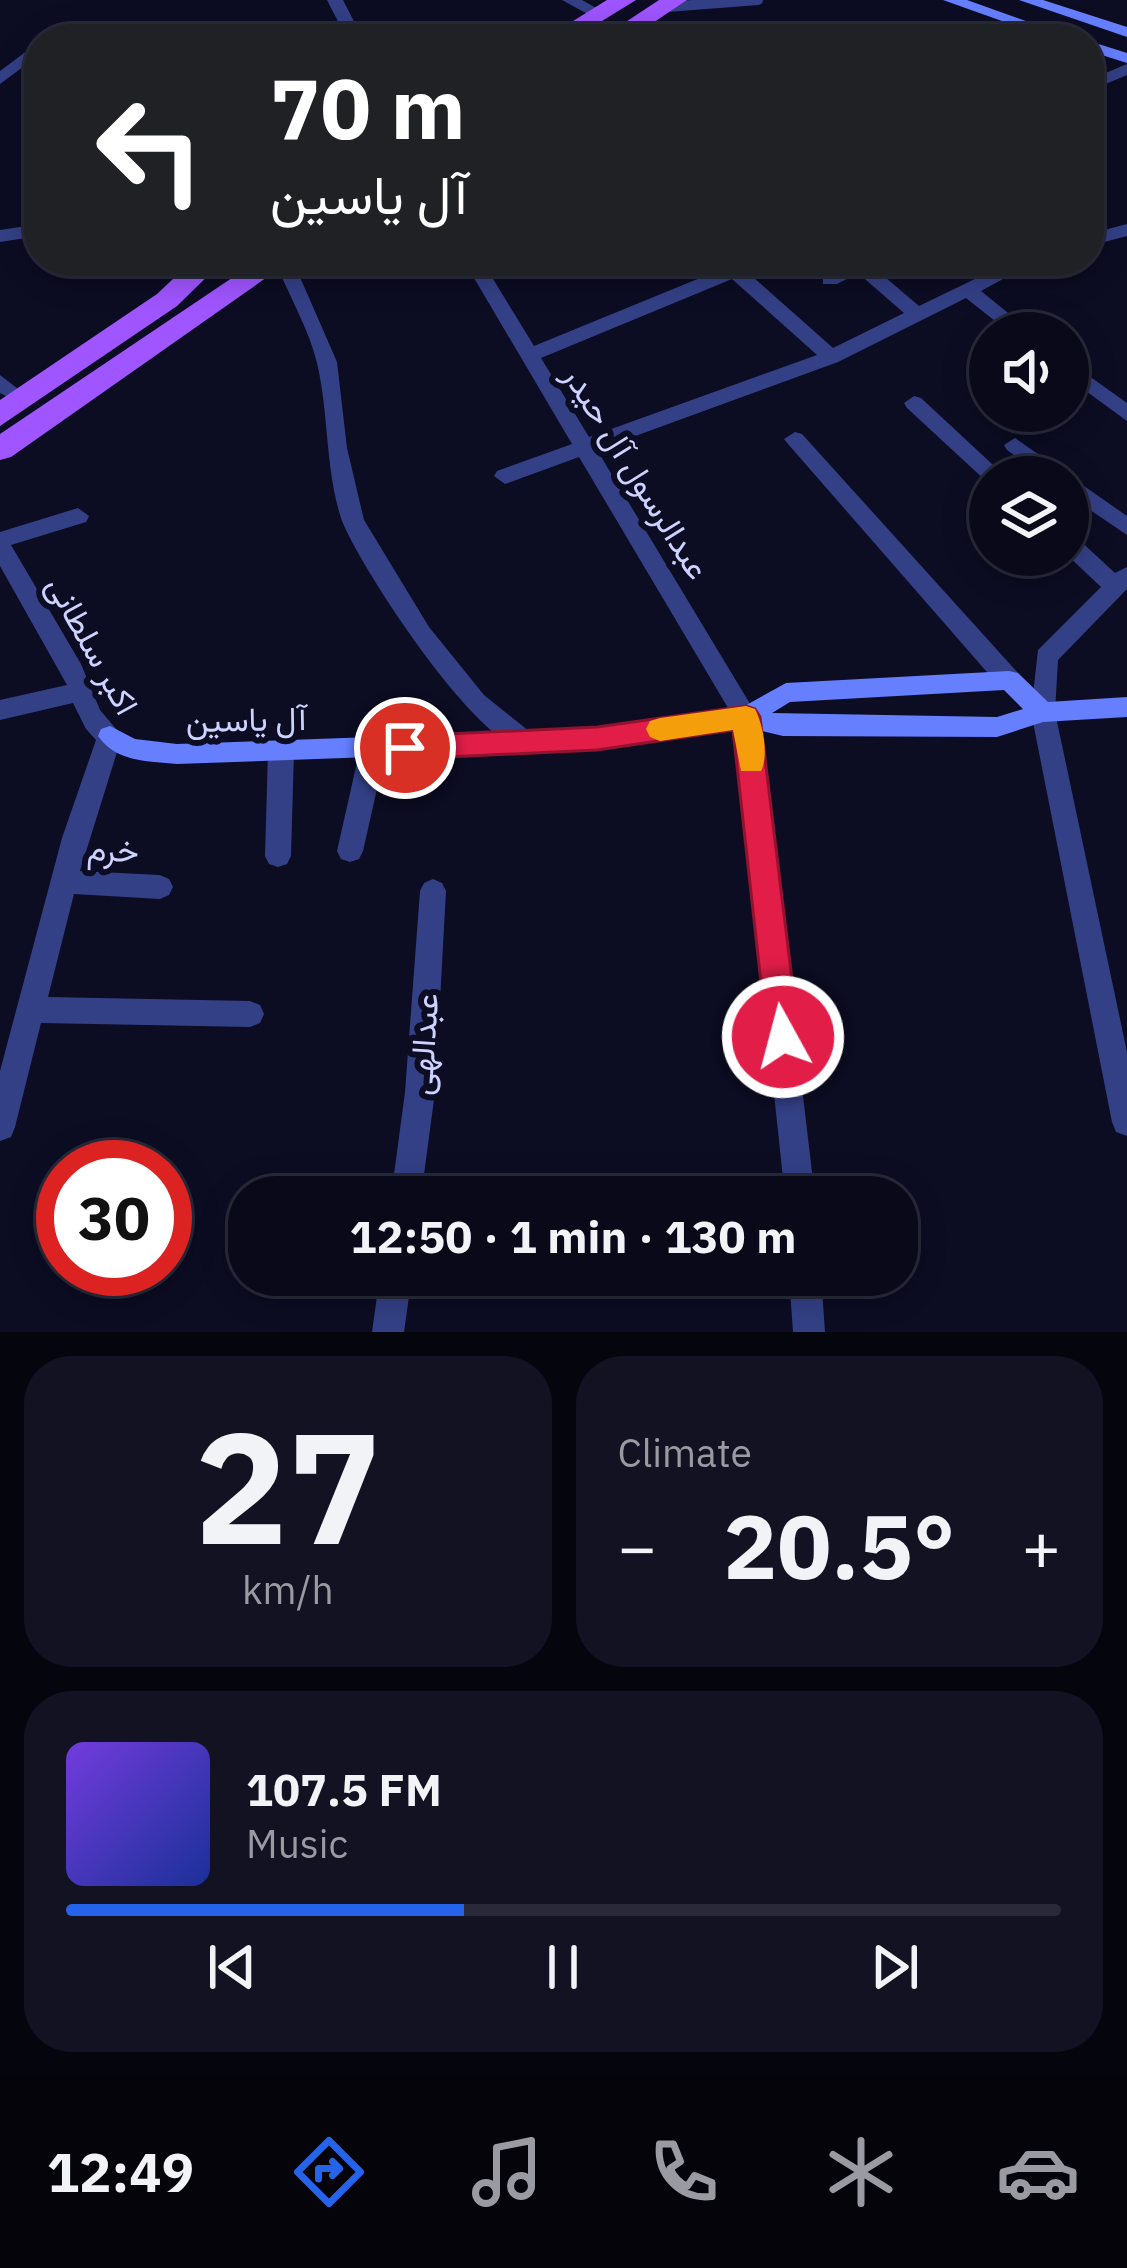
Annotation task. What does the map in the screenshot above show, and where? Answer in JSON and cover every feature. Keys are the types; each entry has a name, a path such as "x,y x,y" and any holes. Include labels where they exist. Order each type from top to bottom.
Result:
{"main road":[{"path":"582,24 624,0"},
{"path":"636,24 669,4"},
{"path":"3,397 167,300 192,276"},
{"path":"0,449 258,276"}],"street":[{"path":"570,0 599,14"},
{"path":"951,0 1023,24"},
{"path":"1027,0 1103,24"},
{"path":"1085,18 1088,24"},
{"path":"0,79 24,59"},
{"path":"287,276 327,362 336,448 353,521 421,633 475,703 526,743"},
{"name":"عبدالرسول آل حیدر","path":"488,276 527,356 746,717"},
{"path":"527,356 707,276"},
{"path":"740,276 831,357"},
{"path":"830,280 838,276"},
{"path":"877,276 919,316"},
{"path":"505,476 582,444 831,357 998,276"},
{"path":"970,292 996,312"},
{"path":"1089,384 1127,414"},
{"path":"914,403 972,456"},
{"path":"795,439 1009,680 1043,712"},
{"path":"1015,445 1030,456"},
{"path":"1089,499 1127,527"},
{"path":"0,543 78,516"},
{"name":"اکبر سلطانی","path":"0,543 85,709 110,736 64,883 0,1127"},
{"path":"1089,558 1121,581 1046,657 1043,712 1127,1122"},
{"name":"آل یاسین","path":"746,717 786,693 1009,680"},
{"path":"0,710 80,692"},
{"name":"آل یاسین","path":"110,736 130,749 177,754 373,749 597,739 746,717 783,726 997,727 1043,712 1127,707"},
{"path":"746,717 798,1176"},
{"path":"350,851 373,749"},
{"path":"278,856 281,751"},
{"name":"خرم","path":"64,883 160,887"},
{"name":"عبدالهی","path":"409,1176 420,1092 433,891"},
{"path":"32,1010 250,1014"},
{"path":"388,1332 393,1296"},
{"path":"806,1296 809,1332"}],"lane":[{"path":"669,4 740,8 758,0"}],"slow traffic":[{"path":"660,729 746,717 751,763"}],"route":[{"path":"405,748 597,739 746,717 783,1037"}]}
